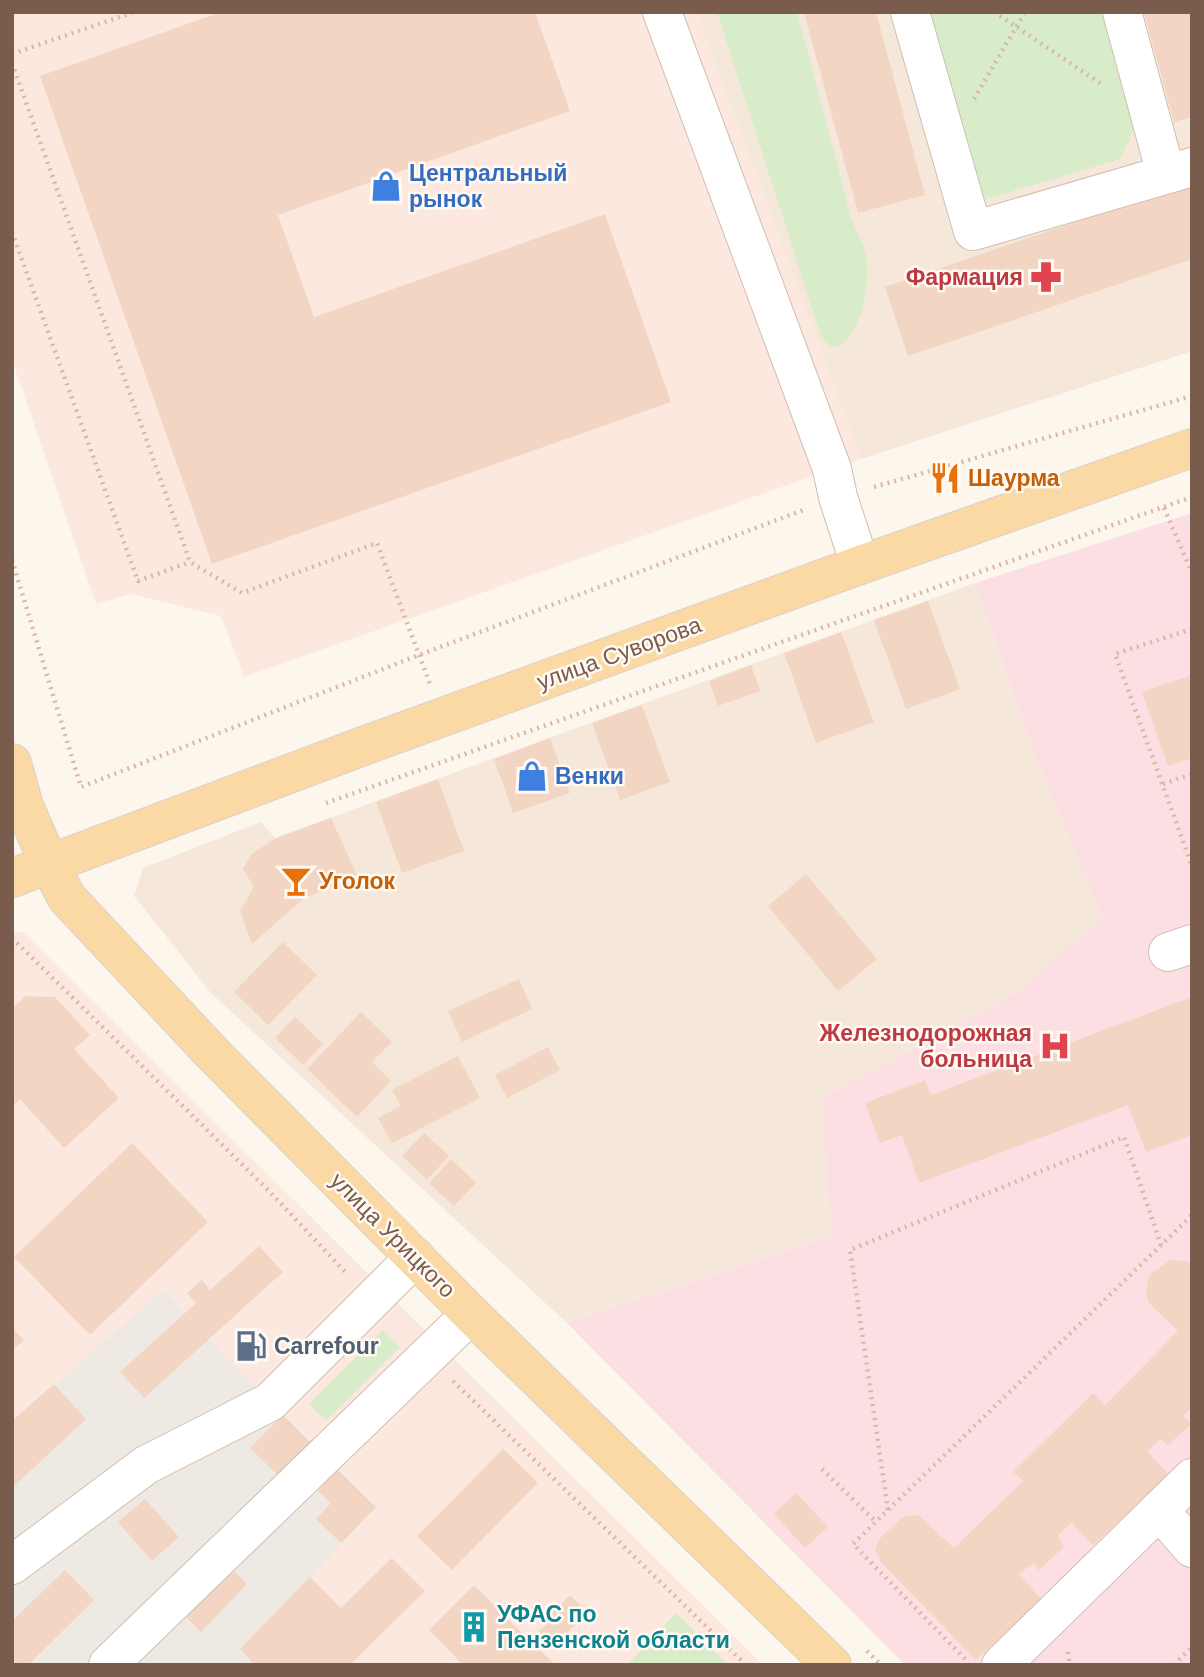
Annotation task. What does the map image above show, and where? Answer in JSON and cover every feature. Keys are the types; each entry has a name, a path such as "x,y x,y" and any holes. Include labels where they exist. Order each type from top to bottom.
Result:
{"main road":[{"name":"улица Суворова","path":"12,878 860,565 1192,448"},
{"name":"улица Урицкого","path":"12,763 24,806 50,866 67,898 76,908 214,1055 471,1314 832,1665"}],"lane":[{"path":"662,12 832,469 860,565"},
{"path":"910,12 973,231 1179,171 1151,117 1122,12"},
{"path":"12,1565 146,1465 270,1402 415,1257"},
{"path":"108,1665 471,1314"},
{"path":"1001,1665 1192,1478"},
{"path":"1158,1510 1192,1548"}],"path":[{"path":"12,54 134,12"},
{"path":"994,12 1151,117"},
{"path":"948,145 1024,12"},
{"path":"12,63 190,562 242,593 377,543 443,718"},
{"path":"12,232 138,581 190,562"},
{"path":"12,560 81,788 419,655 838,497 1192,396"},
{"path":"324,804 1192,498"},
{"path":"1164,508 1192,573"},
{"path":"1192,629 1115,654 1192,866"},
{"path":"1163,784 1192,774"},
{"path":"888,1510 850,1250 1124,1137 1161,1245"},
{"path":"970,1665 853,1544 1192,1215"},
{"path":"822,1469 876,1522"},
{"path":"1174,1665 1192,1647"}],"shaded area":[{"name":"Центральный рынок","path":"12,12 696,12 861,459 244,677 221,616 131,594 96,604 12,360"},
{"path":"696,12 1192,12 1192,351 861,459"},
{"name":"Железнодорожная больница","path":"1192,513 1192,1665 905,1665 567,1323 831,1236 822,1098 1013,995 1103,918 1034,753 975,583"},
{"path":"975,583 1034,753 1104,918 1013,995 822,1098 831,1236 567,1323 211,993 134,896 143,868 261,822 275,838"},
{"path":"22,931 763,1665 350,1665 424,1592 341,1608 310,1577 376,1506 283,1415 163,1289 12,1423 12,935"},
{"path":"163,1289 270,1402 376,1507 311,1578 341,1608 392,1558 425,1591 350,1665 12,1665 12,1423"}],"green space":[{"path":"717,12 797,12 850,214 866,258 867,275 862,309 853,330 838,347 828,344 821,336"},
{"path":"920,12 1108,12 1139,118 1120,159 976,202"},
{"path":"383,1330 400,1347 326,1421 309,1404"},
{"path":"676,1613 728,1665 627,1665"}],"building":[{"name":"Центральный рынок","path":"221,12 535,12 570,111 278,215 314,317 605,214 671,402 212,564 40,76"},
{"path":"804,12 876,12 925,195 858,213"},
{"path":"1144,12 1192,12 1192,117 1174,122"},
{"path":"1192,182 1192,259 908,356 885,287"},
{"path":"928,601 960,689 906,709 874,620"},
{"path":"841,632 874,722 816,743 784,653"},
{"path":"751,665 760,691 718,706 709,681"},
{"path":"1192,675 1192,758 1168,766 1142,692"},
{"path":"642,705 670,782 620,800 592,723"},
{"name":"Венки","path":"550,738 570,793 513,813 494,759"},
{"path":"438,779 464,851 402,873 376,802"},
{"name":"Уголок","path":"331,818 357,875 303,899 252,944 240,911 254,887 243,869 252,854 274,839"},
{"path":"806,874 877,959 838,991 768,906"},
{"path":"283,942 317,975 268,1025 234,992"},
{"path":"519,979 532,1009 462,1042 448,1011"},
{"path":"26,996 55,997 90,1035 74,1049 119,1098 64,1148 20,1099 12,1106 12,1009"},
{"path":"1192,997 1192,1135 1146,1152 1128,1105 919,1183 902,1135 880,1143 865,1103 925,1080 931,1095"},
{"path":"361,1012 392,1042 372,1062 391,1081 357,1117 307,1069"},
{"path":"295,1017 323,1044 303,1065 275,1038"},
{"path":"548,1047 560,1070 507,1098 495,1075"},
{"path":"458,1056 480,1098 392,1143 378,1118 401,1106 392,1090"},
{"path":"424,1133 449,1156 427,1180 402,1156"},
{"path":"132,1143 208,1222 90,1335 14,1257"},
{"path":"451,1159 476,1183 454,1206 429,1183"},
{"path":"259,1246 283,1272 144,1398 120,1372 196,1303 187,1293 202,1280 210,1290"},
{"path":"1170,1260 1187,1261 1192,1267 1192,1407 1183,1415 1191,1424 1168,1445 1161,1439 1147,1451 1169,1475 1093,1545 1072,1523 1058,1535 1064,1547 1039,1570 1033,1563 1019,1574 1041,1599 976,1660 881,1562 875,1549 881,1537 903,1517 918,1515 954,1548 1023,1481 1013,1472 1093,1393 1105,1405 1178,1331 1149,1303 1146,1292 1149,1276"},
{"path":"12,1328 24,1340 12,1351"},
{"path":"54,1384 86,1419 12,1488 12,1421"},
{"path":"283,1415 314,1446 282,1479 250,1448"},
{"path":"503,1449 538,1483 452,1570 417,1536"},
{"path":"338,1470 376,1507 341,1543 316,1519 331,1503 318,1491"},
{"path":"796,1493 828,1527 805,1548 774,1514"},
{"path":"145,1499 179,1537 152,1561 118,1522"},
{"path":"392,1558 425,1591 350,1665 255,1665 240,1649 310,1577 341,1608"},
{"path":"229,1566 247,1584 201,1632 183,1614"},
{"path":"65,1570 94,1600 28,1665 12,1665 12,1621"},
{"name":"УФАС по Пензенской области","path":"474,1585 530,1641 547,1623 544,1621 570,1595 587,1612 560,1640 556,1635 540,1650 555,1665 463,1665 429,1630"}],"place":[{"name":"Центральный рынок","path":"386,186"},
{"name":"Фармация","path":"1046,277"},
{"name":"Шаурма","path":"945,478"},
{"name":"Венки","path":"532,776"},
{"name":"Уголок","path":"296,881"},
{"name":"Железнодорожная больница","path":"1055,1046"},
{"name":"Carrefour","path":"251,1346"},
{"name":"УФАС по Пензенской области","path":"474,1627"}]}
